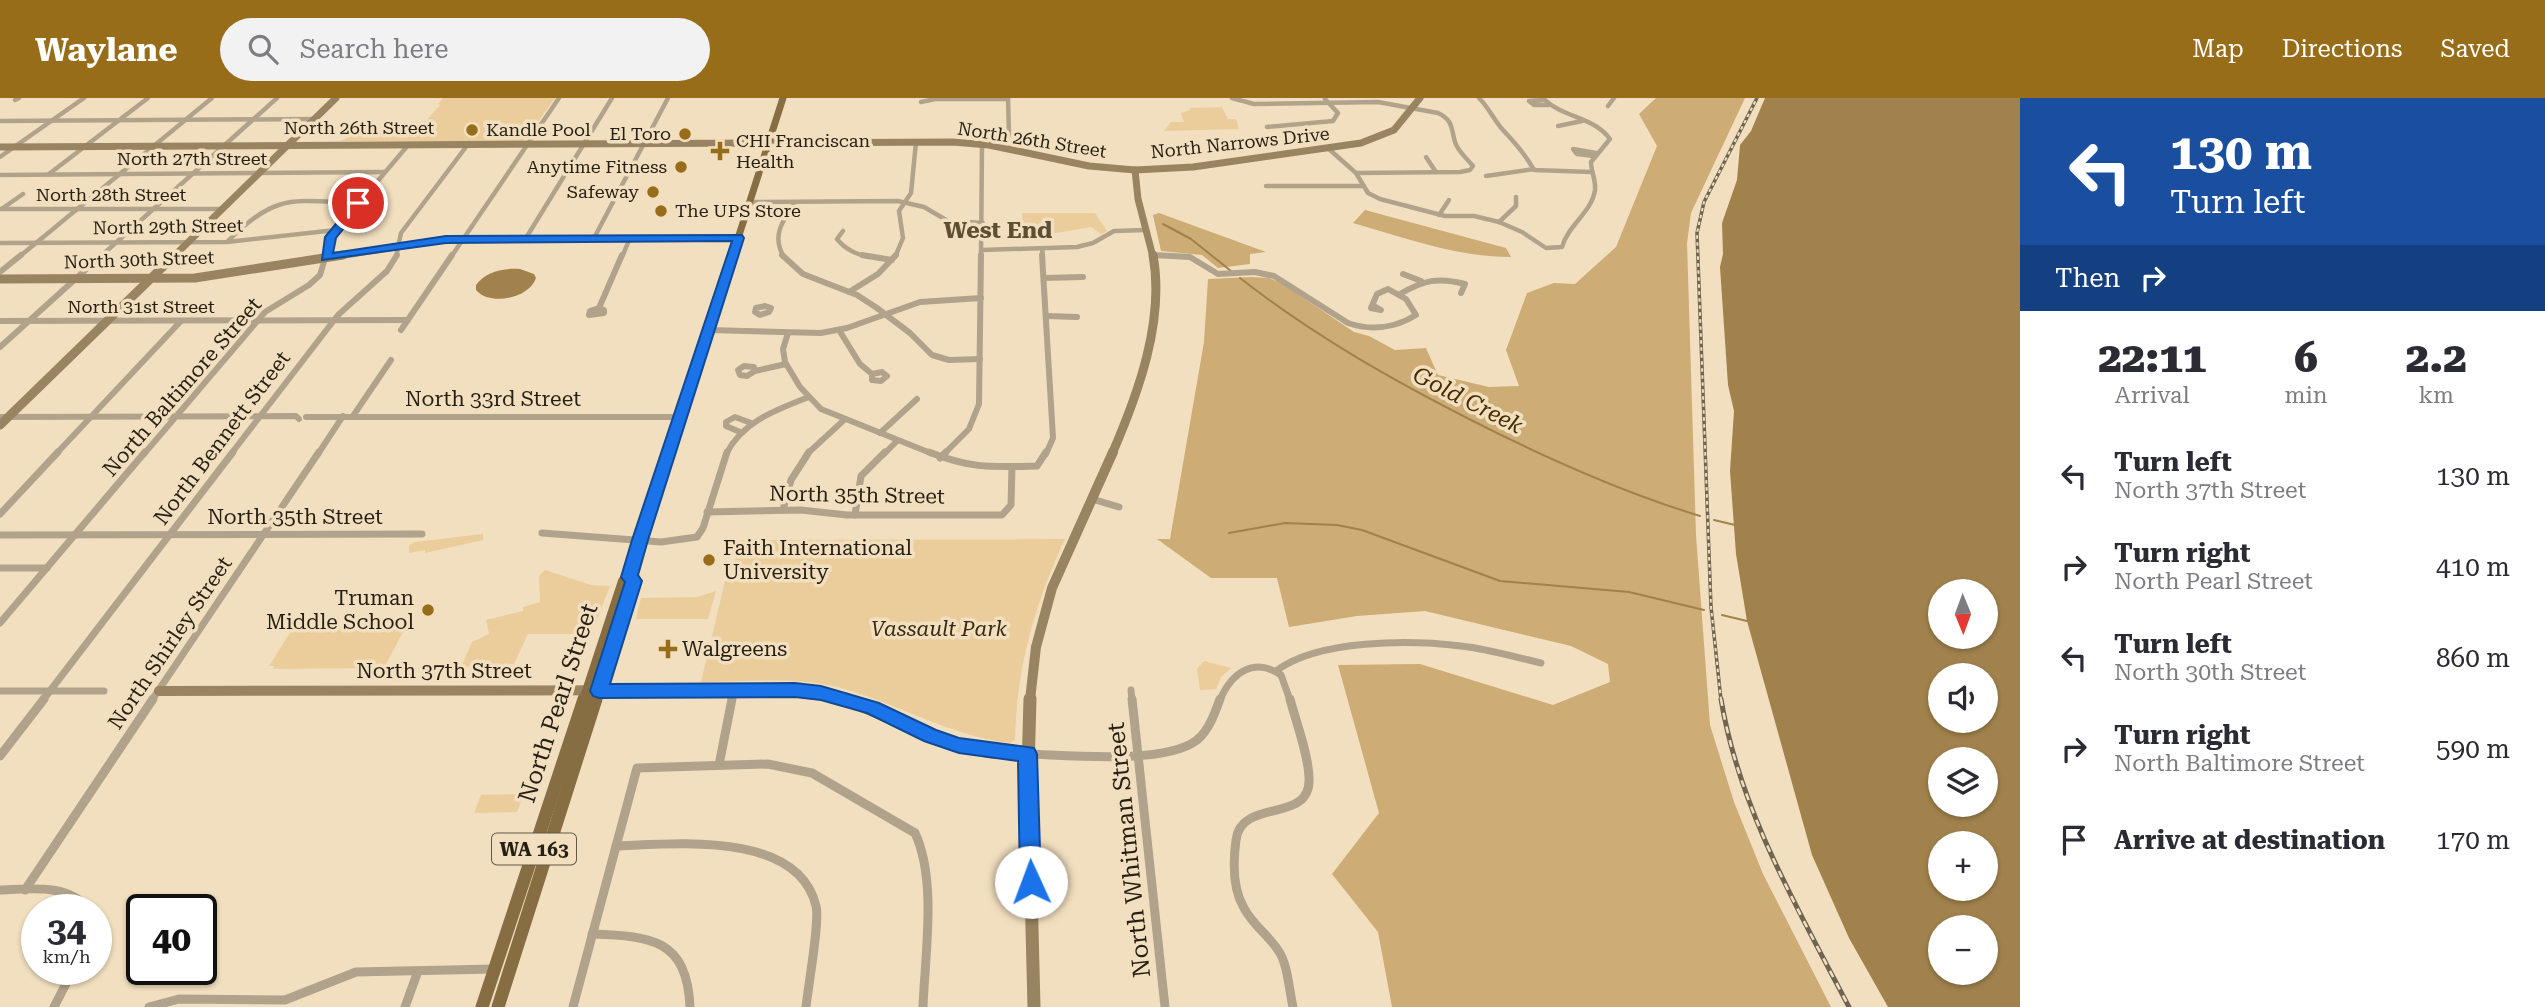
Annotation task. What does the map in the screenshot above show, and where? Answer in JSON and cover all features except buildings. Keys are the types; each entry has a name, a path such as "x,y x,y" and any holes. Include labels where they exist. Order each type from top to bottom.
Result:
{"main road":[{"name":"North Pearl Street","path":"498,1007 593,691 623,581 629,577 783,98"},
{"name":"North Pearl Street","path":"482,1007 593,691"}],"street":[{"path":"0,157 84,98"},
{"path":"48,174 148,98"},
{"path":"0,272 212,98"},
{"path":"0,347 276,98"},
{"path":"0,425 4,417 151,279 336,98"},
{"path":"401,330 559,98"},
{"path":"526,238 612,98"},
{"path":"594,238 668,98"},
{"path":"921,102 930,99 1008,98 1009,135 1002,147"},
{"name":"North Narrows Drive","path":"1034,1007 1027,754 1032,668 1042,614 1061,566 1124,432 1142,373 1156,286 1152,256 1135,185 1135,170 1193,167 1361,144 1387,134 1401,124 1420,98"},
{"path":"1479,98 1536,170"},
{"path":"1608,106 1614,98"},
{"path":"1233,99 1366,99 1441,114 1455,132 1455,144 1473,164 1472,169 1465,172 1356,173"},
{"path":"1267,127 1333,121 1338,113 1325,99"},
{"path":"1330,150 1356,173 1370,194 1385,201 1439,215 1479,217 1499,222 1522,232 1544,247 1555,249 1562,247 1564,234 1578,220 1594,192 1591,172 1595,155 1609,142 1609,137 1602,130 1549,105 1529,102 1544,99 1549,105"},
{"path":"0,121 315,119"},
{"path":"1558,126 1583,121"},
{"path":"849,292 875,276 892,260 902,244 903,228 898,214 911,193 916,142"},
{"name":"North 26th Street","path":"0,147 916,142 982,144 1074,163 1135,170"},
{"name":"North Bennett Street","path":"0,756 334,320 387,271 394,261 402,230 469,143"},
{"name":"North Baltimore Street","path":"0,623 258,320 272,307 317,278 324,268 329,241 336,230 409,144"},
{"path":"940,458 964,434 976,417 980,399 982,144"},
{"path":"1426,157 1436,172"},
{"path":"1486,176 1536,170 1591,172"},
{"name":"North 27th Street","path":"0,175 385,172"},
{"path":"1266,186 1363,186"},
{"path":"1,210 23,194"},
{"path":"1499,222 1516,206 1516,197"},
{"path":"1439,215 1449,200"},
{"path":"750,202 904,202 925,207 948,221 983,223"},
{"path":"795,202 777,234 777,244 783,256 803,273 849,292 884,313 934,356 980,359"},
{"path":"227,242 254,216 271,207 293,203 358,203"},
{"name":"North 28th Street","path":"1,210 223,209"},
{"name":"North 29th Street","path":"0,243 227,242 336,230"},
{"path":"982,250 1082,246 1114,231 1146,230"},
{"path":"843,232 837,239 847,249 892,260"},
{"path":"599,308 631,238"},
{"name":"North 30th Street","path":"0,279 195,278 398,246 463,239 738,238"},
{"path":"788,333 782,352 786,364 821,410 940,458 974,466 1039,465 1053,438 1042,248"},
{"path":"1152,256 1193,258 1219,274 1255,272 1274,276 1348,323 1365,328 1377,328 1415,317 1415,310 1400,294 1392,291 1380,292 1374,306"},
{"path":"1403,274 1421,281"},
{"path":"1400,294 1421,281 1437,276 1465,284 1461,293"},
{"path":"1044,278 1083,277"},
{"path":"709,330 805,334 839,330 884,313 929,301 981,298"},
{"path":"751,330 760,314"},
{"path":"1046,316 1077,317"},
{"name":"North 31st Street","path":"0,321 408,320"},
{"path":"0,514 181,321"},
{"path":"839,330 860,364 873,374"},
{"path":"353,416 391,360"},
{"path":"755,371 786,364"},
{"path":"542,533 640,540 685,540 699,536 722,457 740,432 778,408 809,397"},
{"path":"880,433 917,400"},
{"name":"North Shirley Street","path":"25,890 343,416"},
{"name":"North 33rd Street","path":"4,417 681,416"},
{"path":"740,432 726,426 726,422 735,417 751,423"},
{"path":"783,510 790,479 800,459 844,420"},
{"path":"855,515 861,476 897,441"},
{"name":"North 35th Street","path":"707,512 783,510 855,515 1002,515 1012,505 1012,467"},
{"path":"1093,499 1119,507"},
{"name":"North 35th Street","path":"0,535 422,534"},
{"path":"0,568 47,568"},
{"path":"1293,1007 1280,952 1244,909 1236,888 1235,874 1236,836 1245,821 1258,814 1294,807 1305,796 1308,786 1308,772 1287,687 1276,671 1285,663 1326,650 1374,646 1450,645 1541,663"},
{"name":"North 37th Street","path":"159,691 734,690 821,693 872,708 952,743 992,752 1137,754 1178,750 1200,738 1209,725 1230,679 1239,671 1259,667 1276,671"},
{"path":"719,765 734,690"},
{"name":"North Whitman Street","path":"1130,690 1165,1007"},
{"path":"0,691 104,691"},
{"path":"573,1007 637,768 768,764 812,773 901,822 915,833 928,872 923,1007"},
{"path":"616,846 735,847 773,858 800,875 814,894 817,907 806,1007"},
{"path":"0,890 71,894"},
{"path":"592,934 640,936 666,947 680,960 688,976 690,1007"},
{"path":"149,1007 186,1000 286,1000 342,974 494,970"},
{"path":"405,1007 418,971"},
{"path":"54,1007 65,985"}],"green space":[{"path":"443,98 555,98 524,141 340,141 351,136 401,136 416,122 425,122"},
{"path":"1222,107 1228,119 1236,119 1239,129 1164,131 1171,122 1184,122 1181,113 1190,108"},
{"path":"1022,213 1095,213 1107,231 1101,234 1091,227 1023,239"},
{"path":"483,534 483,540 425,553 425,550 409,553 409,545 415,542"},
{"name":"Vassault Park","path":"1065,539 1044,588 1029,637 1019,687 1015,740 1010,743 966,734 862,695 824,684 789,681 701,682 726,577 731,577 740,540"},
{"path":"545,570 591,585 610,586 595,625 587,625 583,634 528,634 514,664 461,667 472,642 489,634 486,620 523,611 523,607 540,602 539,576"},
{"path":"716,591 708,619 636,619 641,598 697,597"},
{"path":"293,628 405,628 385,666 379,668 273,669 274,666 269,666"},
{"path":"1204,661 1231,668 1221,677 1216,689 1200,690 1197,669"},
{"path":"524,794 517,812 474,813 481,795"}],"shaded area":[{"path":"1656,98 1745,98 1691,213 1687,243 1696,535 1710,725 1734,802 1763,874 1831,1007 1392,1007 1378,932 1332,874 1379,813 1338,665 1420,664 1553,705 1610,682 1608,664 1571,646 1425,611 1357,616 1289,627 1277,578 1211,578 1157,539 1170,539 1204,342 1208,279 1269,278 1281,283 1354,332 1369,336 1395,350 1426,348 1438,375 1489,387 1519,386 1506,350 1527,293 1554,283 1575,284 1616,247 1657,146 1639,114"},
{"path":"1765,98 2020,98 2020,1007 1888,1007 1849,938 1812,855 1747,621 1736,554 1730,471 1734,411 1728,385 1720,267 1723,254 1722,223 1737,180 1740,145 1751,131"},
{"path":"1365,210 1506,248 1511,257 1451,250 1353,223"},
{"path":"1159,213 1266,252 1250,254 1250,264 1218,268 1202,255 1161,251 1153,215"},
{"path":"520,269 534,274 536,278 526,291 499,299 482,295 476,290 480,280 490,274"}],"waterway":[{"name":"Gold Creek","path":"1163,224 1191,239 1231,271"},
{"name":"Gold Creek","path":"1240,278 1325,338 1444,406 1586,474 1700,516"},
{"name":"Gold Creek","path":"1714,520 1735,525"},
{"path":"1229,533 1285,523 1337,525 1362,530 1500,581 1629,592 1704,610"},
{"path":"1722,615 1747,621"}],"railway":[{"path":"1721,700 1711,607 1697,233 1704,202 1757,98"},
{"path":"1721,699 1741,780 1756,819 1791,895 1849,1007"}],"place":[{"name":"Kandle Pool","path":"472,130"},
{"name":"El Toro","path":"685,134"},
{"name":"CHI Franciscan Health","path":"720,151"},
{"name":"Anytime Fitness","path":"681,167"},
{"name":"Safeway","path":"653,192"},
{"name":"The UPS Store","path":"661,211"},
{"name":"Faith International University","path":"709,560"},
{"name":"Truman Middle School","path":"428,610"},
{"name":"Walgreens","path":"668,649"}],"district":[{"name":"West End","path":"998,230"}],"route":[{"path":"358,203 331,237 326,257 446,239 738,238 640,540 629,577 634,581 599,691 795,690 821,693 849,699 930,736 959,746 992,752 1027,754 1031,882"}]}
